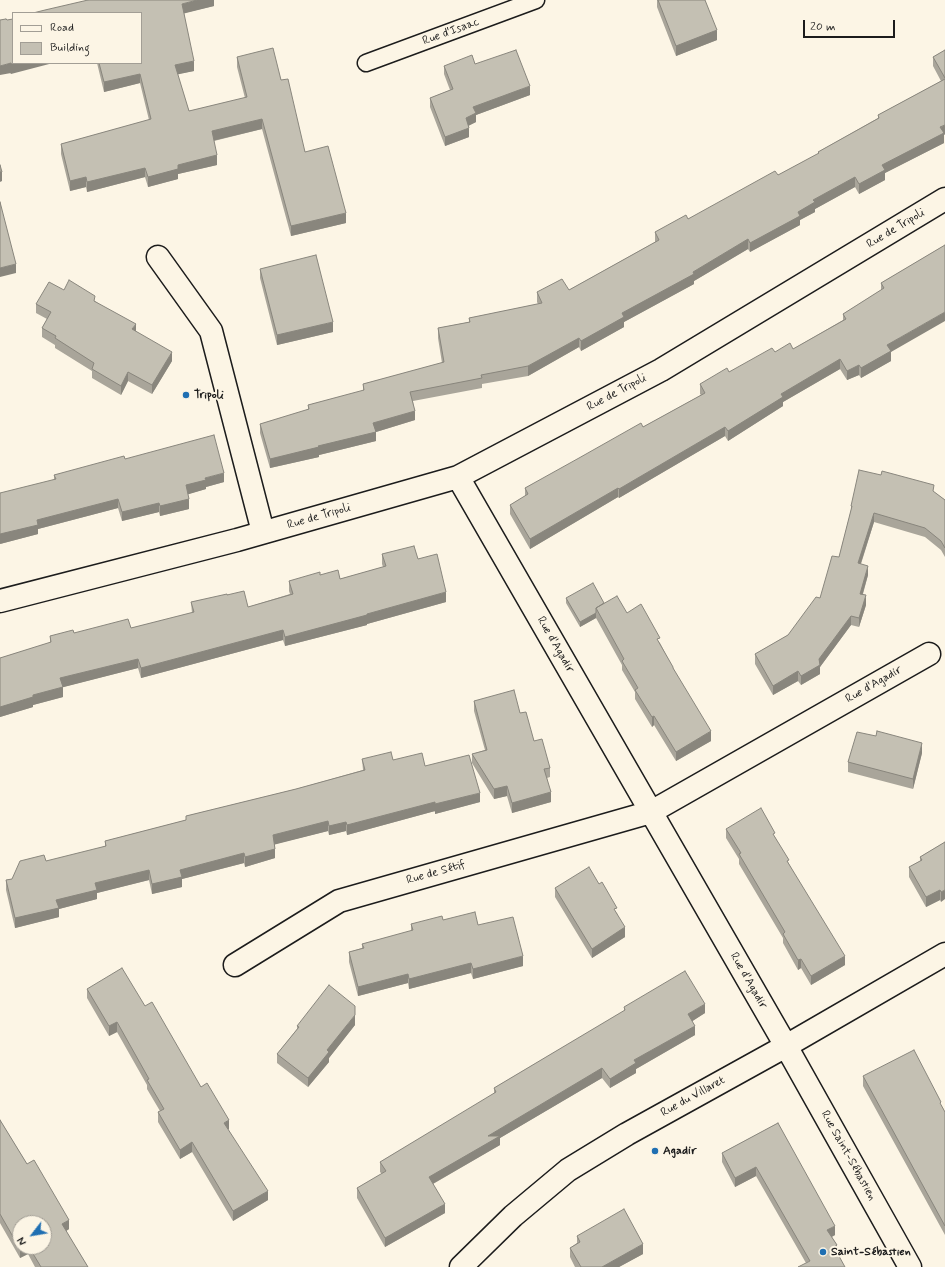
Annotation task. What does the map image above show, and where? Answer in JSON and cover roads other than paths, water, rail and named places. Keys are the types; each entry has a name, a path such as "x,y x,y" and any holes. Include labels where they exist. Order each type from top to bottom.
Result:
{"street":[{"name":"Rue de Tripoli","path":"0,601 263,532 458,478 661,370 945,199"},
{"path":"158,257 211,331 263,532"},
{"name":"Rue d'Agadir","path":"458,478 786,1046"},
{"name":"Rue d'Agadir","path":"651,812 929,654"},
{"name":"Rue de Sétif","path":"235,965 338,901 651,812"},
{"name":"Rue du Villaret","path":"461,1267 513,1216 568,1170 627,1134 786,1046 945,954"},
{"name":"Rue Saint-Sébastien","path":"786,1046 910,1267"}],"lane":[{"name":"Rue d'Isaac","path":"366,64 536,0"}],"place":[{"name":"Tripoli","path":"186,395"},
{"name":"Agadir","path":"655,1151"},
{"name":"Saint-Sébastien","path":"823,1252"}]}
